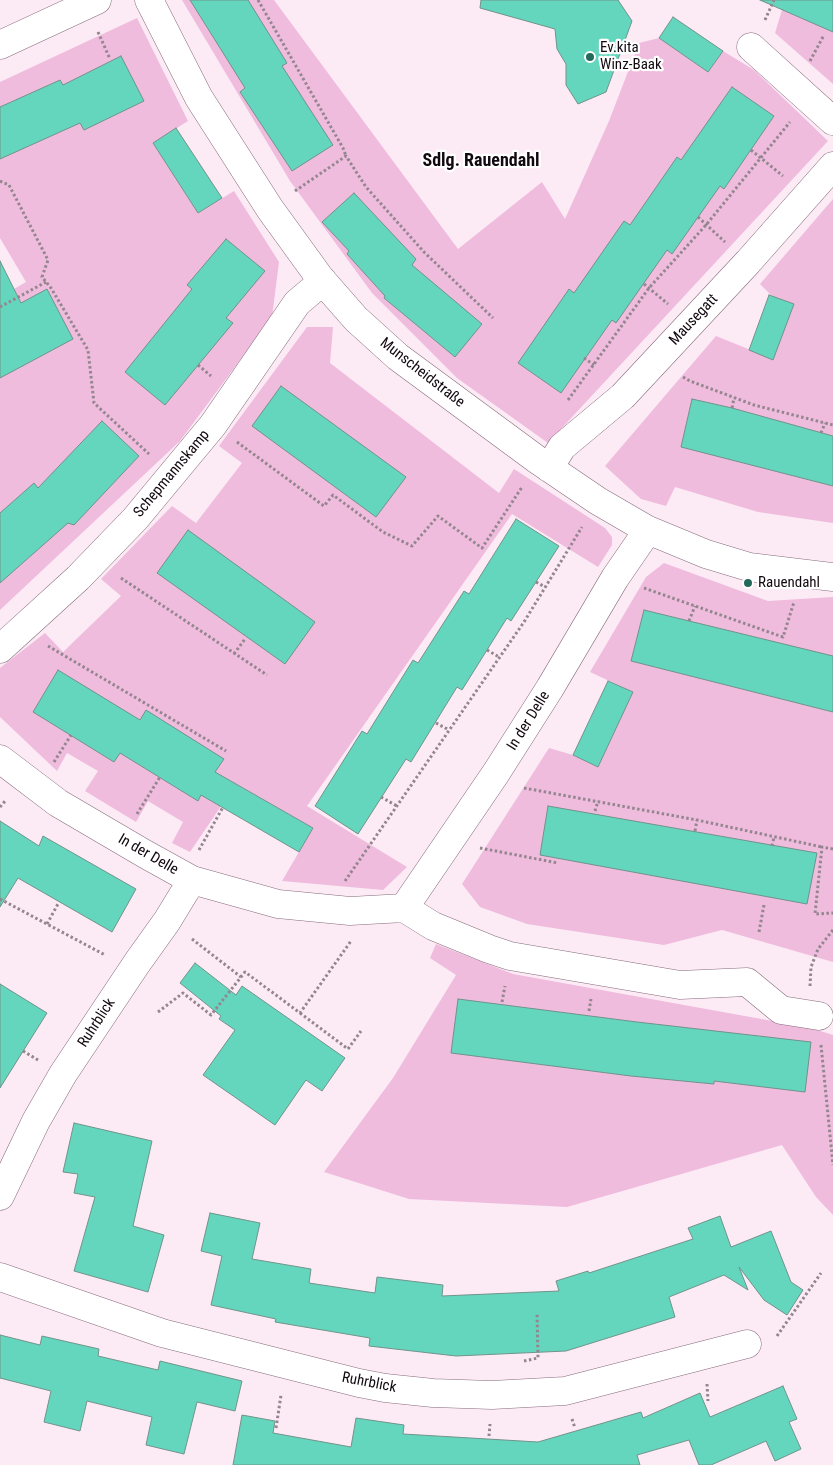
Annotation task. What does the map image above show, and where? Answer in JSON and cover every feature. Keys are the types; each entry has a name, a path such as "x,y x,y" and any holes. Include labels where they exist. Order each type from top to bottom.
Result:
{"street":[{"path":"0,45 97,0"},
{"name":"Munscheidstraße","path":"148,0 199,98 270,209 323,281 356,319 398,357 544,465 598,501 648,530 706,554 748,567 833,577"},
{"path":"751,47 833,121"},
{"name":"Mausegatt","path":"544,465 562,447 623,396 748,262 833,166"},
{"name":"Schepmannskamp","path":"0,649 95,561 135,519 214,425 297,303 323,281"},
{"name":"In der Delle","path":"0,759 58,803 188,878 278,904 350,911 404,908 496,773 616,578 648,530"},
{"name":"Ruhrblick","path":"4,1179 63,1074 132,969 167,921 188,878"},
{"path":"404,908 433,926 510,956 680,986 747,982 781,1010 819,1016"},
{"name":"Ruhrblick","path":"0,1277 162,1333 359,1383 433,1393 479,1395 565,1391 760,1343"}],"path":[{"path":"258,0 346,156 366,187 424,252 494,318"},
{"path":"566,402 650,288 706,225 809,98"},
{"path":"750,150 761,159"},
{"path":"270,209 346,156"},
{"path":"0,181 9,185 48,260 42,277 88,350 94,403 172,475"},
{"path":"698,217 706,225"},
{"path":"0,308 46,282"},
{"path":"644,284 650,288"},
{"path":"584,358 594,365"},
{"path":"657,360 690,381 734,398 833,425"},
{"path":"732,408 734,398"},
{"path":"821,433 825,423"},
{"path":"214,425 324,506 332,495 383,532 412,546 438,516 482,548 544,465"},
{"path":"325,909 499,657 598,501"},
{"path":"95,561 267,675"},
{"path":"616,578 783,637 783,644"},
{"path":"536,582 545,587"},
{"path":"689,621 695,606"},
{"path":"21,630 226,751"},
{"path":"234,654 245,639"},
{"path":"487,650 499,657"},
{"path":"436,723 449,730"},
{"path":"496,773 520,787 697,820 833,849"},
{"path":"120,839 160,777"},
{"path":"381,797 397,806"},
{"path":"595,811 598,801"},
{"path":"188,878 223,807"},
{"path":"695,831 697,820"},
{"path":"772,846 774,837"},
{"path":"451,841 558,863"},
{"path":"822,847 815,914 833,913"},
{"path":"0,899 132,969"},
{"path":"47,924 59,902"},
{"path":"759,932 764,905"},
{"path":"300,1013 373,910"},
{"path":"167,921 241,977"},
{"path":"158,1012 183,993 210,1015 245,972 348,1048 362,1030"},
{"path":"760,1343 822,1273"},
{"path":"518,1394 513,1363 538,1358 537,1313"}],"shaded area":[{"path":"182,0 274,0 458,249 542,182 565,219 609,121 639,43 659,38 708,72 723,51 754,70 828,141 548,443 457,378 372,293 290,181"},
{"path":"785,0 833,0 833,84 775,33"},
{"path":"137,18 188,121 153,143 198,213 234,191 279,262 272,317 180,441 0,610 0,297 26,282 0,238 0,82"},
{"path":"833,199 833,523 758,512 675,487 666,506 641,499 605,466 716,336 773,359 773,297 760,284"},
{"path":"307,327 333,327 330,363 499,493 514,469 605,528 612,537 612,545 598,567 512,514 307,806 407,867 383,890 282,881 313,828 236,784 190,852 172,843 183,822 148,801 136,822 85,791 98,771 67,753 57,771 0,717 0,668 45,633 63,652 121,596 101,579 172,506 196,523 242,463 219,446"},
{"path":"664,563 768,601 833,597 833,962 722,930 664,945 527,924 480,907 462,884 549,748 573,755 598,767 633,692 590,672 646,577"},
{"path":"436,944 513,974 811,1028 833,1035 833,1215 816,1197 782,1145 567,1207 409,1199 324,1172 393,1078 456,975 430,958"}],"building":[{"path":"190,0 248,0 287,63 282,66 333,145 292,171 240,92 245,88"},
{"name":"Ev.kita Winz-Baak","path":"481,0 618,0 632,21 606,92 578,104 566,85 566,64 557,49 555,29 480,8"},
{"path":"760,0 833,0 833,32"},
{"path":"673,17 723,51 708,72 659,38"},
{"path":"121,56 144,101 84,130 80,123 0,159 0,107 60,80 63,85"},
{"path":"732,87 774,116 724,189 720,186 672,254 667,250 616,323 612,320 561,393 518,363 569,289 574,293 624,221 630,225 677,157 681,160"},
{"path":"176,128 222,198 198,213 153,143"},
{"path":"354,193 416,259 412,265 482,324 455,357 384,298 385,296 347,254 349,251 322,222"},
{"path":"226,239 265,271 226,318 233,323 165,405 125,372 192,289 187,285"},
{"path":"0,261 21,303 47,289 73,339 0,378"},
{"path":"769,295 794,304 773,360 749,350"},
{"path":"281,386 406,477 376,517 252,426"},
{"path":"692,399 833,436 833,486 681,447"},
{"path":"102,421 139,456 74,525 68,523 0,583 0,513 34,483 38,488"},
{"path":"516,519 559,546 511,621 507,618 462,690 457,687 411,762 406,759 358,834 315,806 362,731 367,734 413,660 418,663 464,591 469,594"},
{"path":"188,530 315,622 285,664 157,573"},
{"path":"644,610 833,656 833,712 631,661"},
{"path":"58,670 140,720 146,710 224,759 215,772 313,828 299,852 201,795 198,801 120,753 114,762 33,712"},
{"path":"608,681 633,692 598,767 573,755"},
{"path":"548,806 817,853 807,904 540,855"},
{"path":"0,821 39,846 43,836 136,889 112,932 18,878 0,907"},
{"path":"195,963 236,995 242,986 345,1058 322,1091 306,1080 275,1125 203,1075 235,1030 219,1019 221,1016 180,983"},
{"path":"0,984 47,1013 0,1088"},
{"path":"458,999 811,1042 805,1092 714,1081 714,1084 631,1076 451,1053"},
{"path":"74,1123 152,1141 133,1226 164,1235 148,1292 74,1271 95,1197 74,1193 78,1174 63,1172"},
{"path":"210,1213 260,1223 252,1259 311,1269 309,1283 375,1293 377,1277 443,1285 442,1296 559,1291 556,1281 588,1271 589,1273 693,1239 688,1228 720,1216 731,1247 771,1231 791,1282 803,1290 787,1315 764,1300 739,1267 748,1290 724,1275 669,1297 675,1317 566,1351 456,1356 369,1346 370,1338 275,1322 276,1319 211,1305 222,1256 201,1251"},
{"path":"0,1335 40,1345 42,1336 99,1349 98,1356 158,1370 160,1361 242,1381 235,1411 197,1402 184,1454 146,1445 152,1417 87,1401 80,1431 44,1422 51,1391 0,1378"},
{"path":"783,1386 797,1419 789,1422 801,1449 775,1461 766,1441 711,1465 699,1465 689,1440 637,1455 640,1465 233,1465 242,1415 275,1421 273,1433 351,1447 356,1418 404,1425 403,1434 538,1442 641,1412 643,1418 700,1393 710,1417"}],"place":[{"name":"Ev.kita Winz-Baak","path":"590,57"},
{"name":"Rauendahl","path":"748,583"}],"district":[{"name":"Sdlg. Rauendahl","path":"481,161"}]}
